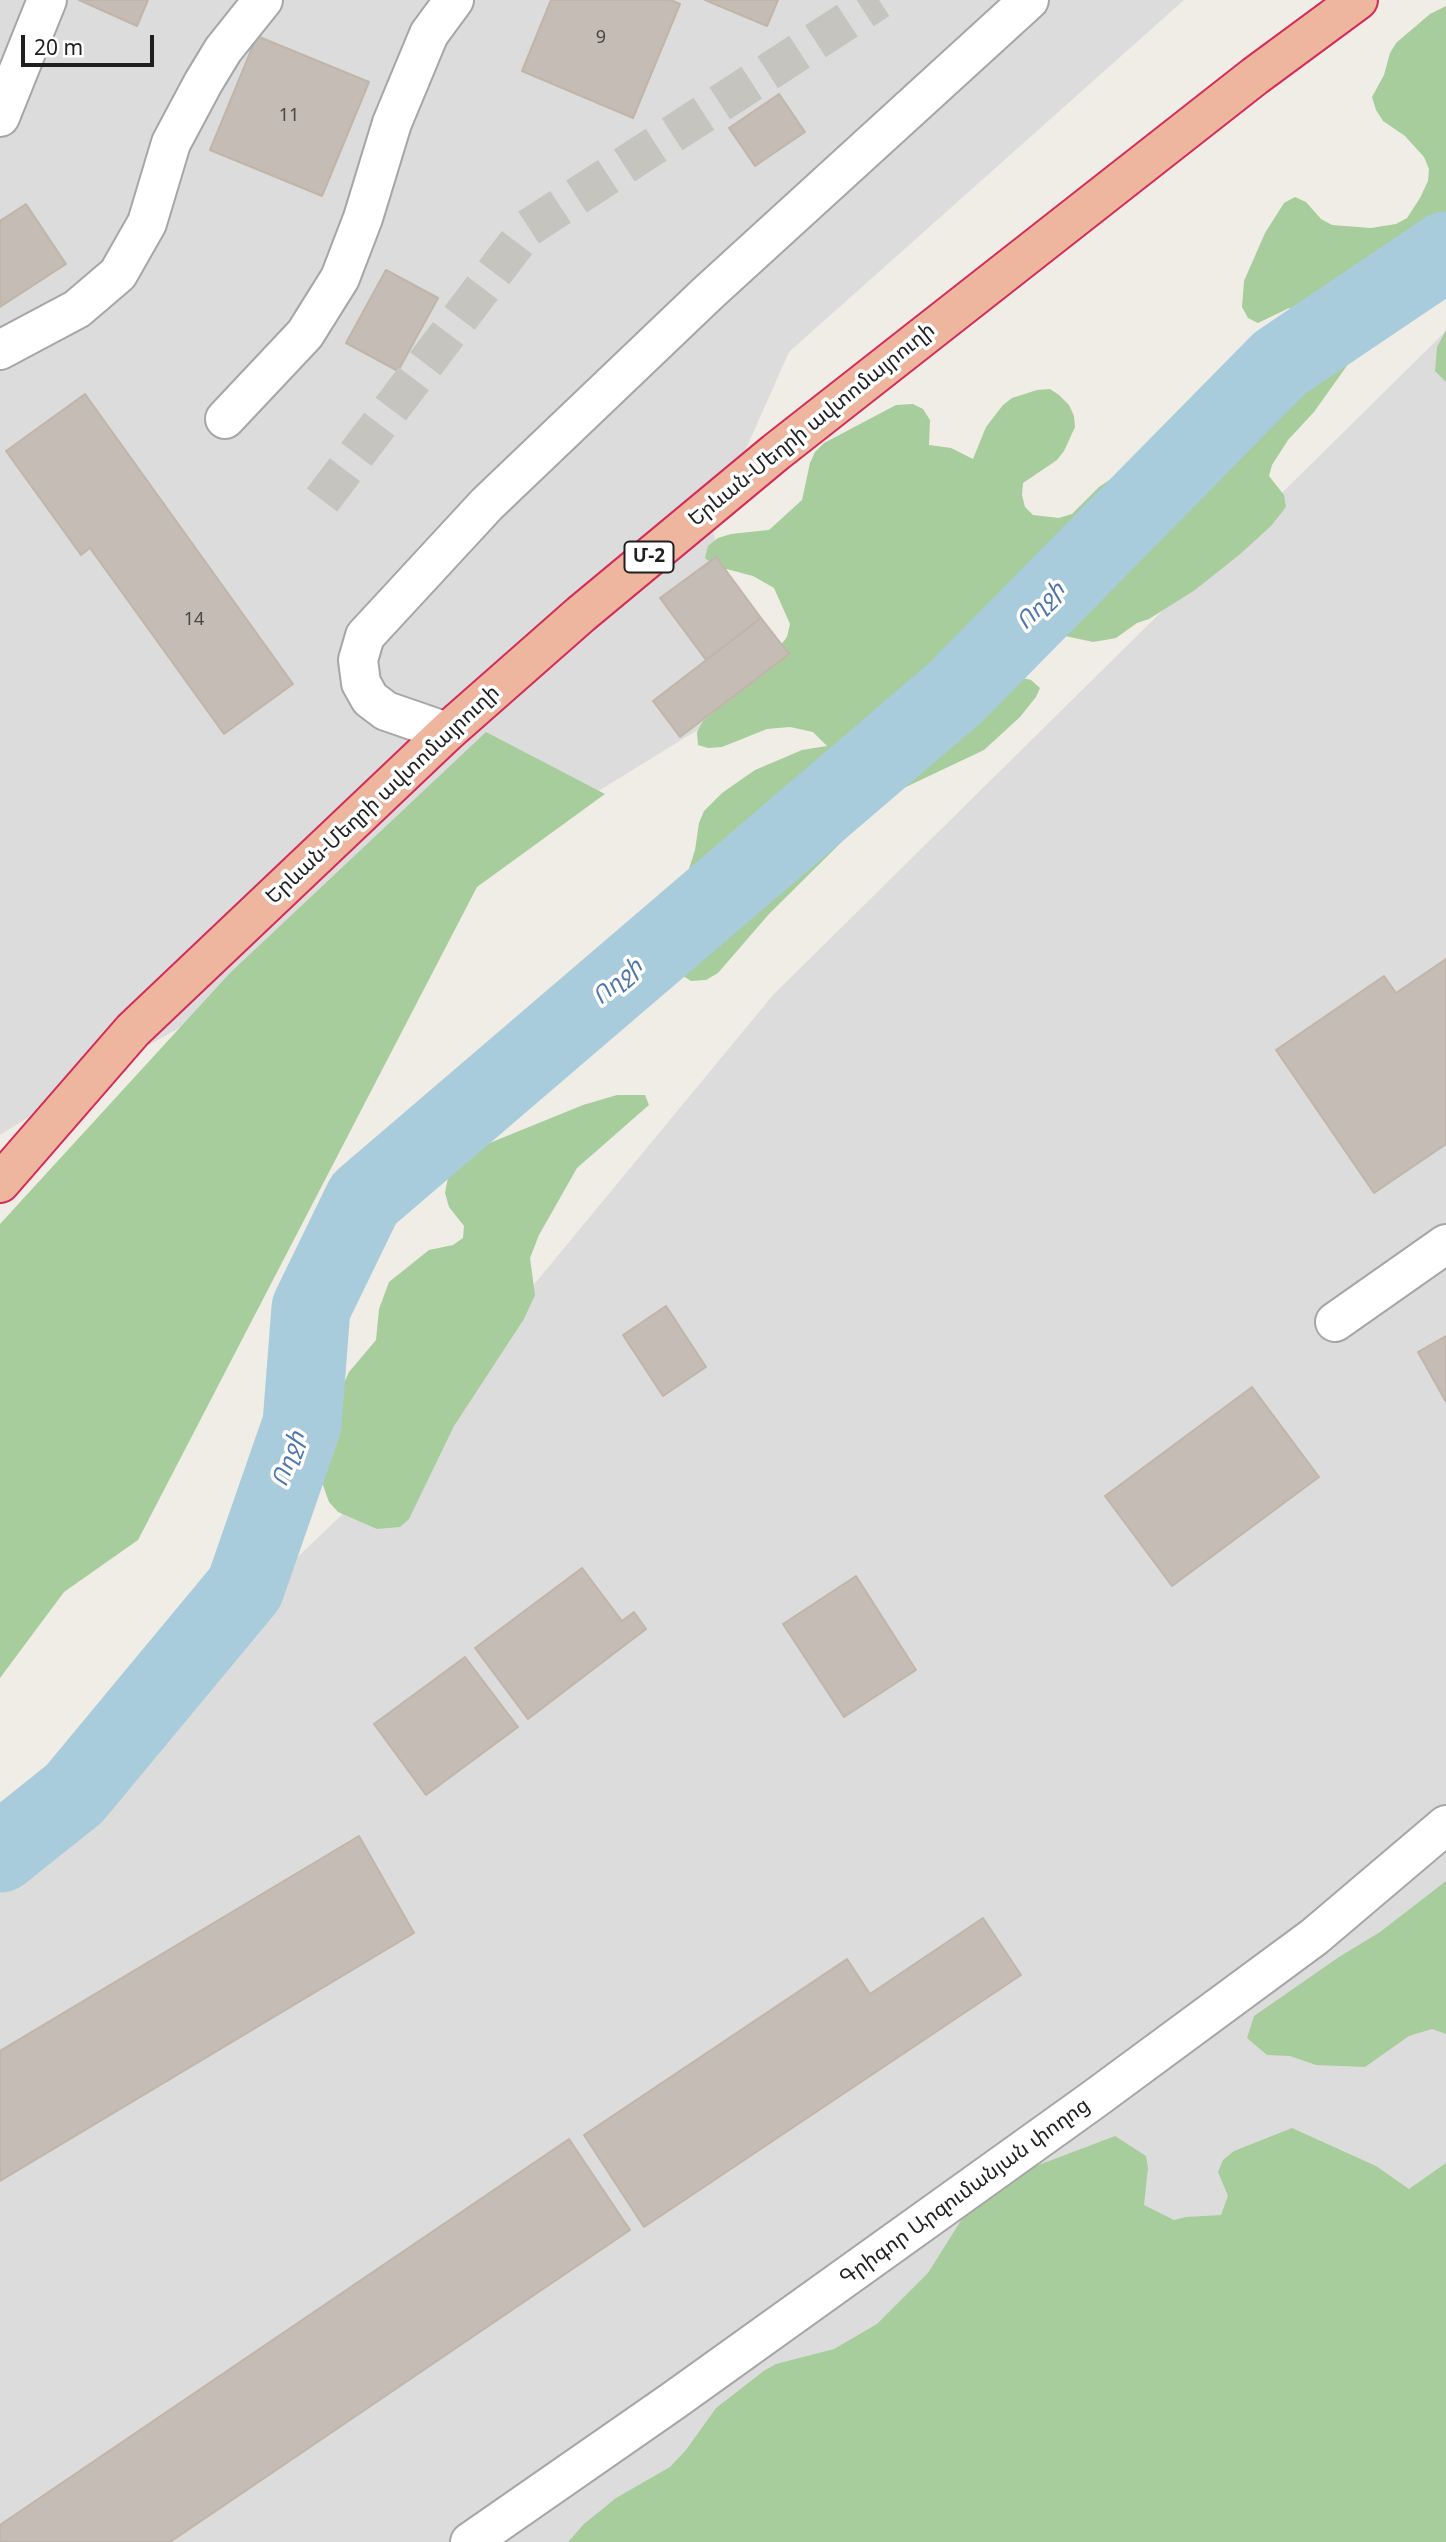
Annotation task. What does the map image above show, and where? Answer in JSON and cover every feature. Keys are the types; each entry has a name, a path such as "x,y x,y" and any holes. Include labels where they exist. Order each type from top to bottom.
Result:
{"highway":[{"name":"Երևան-Մեղրի ավտոմայրուղի","path":"0,1183 133,1030 447,732 581,614 776,452 1255,76 1358,0"}],"street":[{"path":"0,117 47,0"},
{"path":"225,419 305,334 340,278 398,111 429,34 454,0"},
{"path":"447,732 386,711 370,699 361,683 358,660 365,636 486,504 708,293 1028,0"},
{"path":"0,350 77,309 118,274 147,223 172,143 223,50 255,5"},
{"path":"1335,1322 1446,1244"},
{"name":"Գրիգոր Արզումանյան փողոց","path":"470,2542 673,2401 1093,2100 1314,1937 1446,1825"}],"shaded area":[{"path":"0,0 1184,0 789,352 712,525 748,699 587,798 101,1072 0,1135"},
{"path":"1446,331 1446,2415 1425,2542 0,2542 0,1842 352,1505 773,995"}],"green space":[{"path":"1446,6 1446,268 1399,318 1376,325 1314,412 1288,440 1272,465 1269,476 1284,495 1286,507 1271,526 1195,590 1116,638 1093,642 1056,634 1020,635 965,665 929,679 888,717 882,731 890,740 902,741 927,735 1006,682 1019,677 1031,680 1040,688 1020,717 984,750 889,795 769,914 718,973 706,980 691,981 680,974 673,961 675,923 704,811 722,793 755,770 802,750 827,746 813,732 790,727 767,729 722,747 708,748 698,745 697,732 703,721 754,680 787,637 790,624 774,588 753,576 715,566 705,558 708,546 718,538 731,534 769,530 802,500 810,463 815,452 824,443 896,405 913,404 923,409 930,420 929,445 951,448 973,459 986,427 1012,398 1050,389 1059,395 1069,405 1075,427 1057,460 1023,483 1022,495 1025,507 1033,515 1059,518 1072,514 1099,487 1137,462 1216,421 1242,404 1265,386 1274,375 1280,363 1290,353 1299,329 1299,316 1289,308 1258,323 1248,318 1242,307 1244,281 1265,233 1284,203 1295,197 1306,202 1321,219 1332,225 1371,228 1396,224 1407,218 1420,198 1428,181 1429,169 1424,157 1405,136 1383,121 1372,97 1396,43 1430,14"},
{"path":"1446,330 1446,382 1435,371 1437,347"},
{"path":"486,732 605,794 477,887 138,1540 64,1592 0,1678 0,1224 230,973"},
{"path":"617,1095 645,1095 649,1105 577,1168 539,1235 530,1258 535,1295 524,1319 454,1426 409,1519 400,1527 377,1529 338,1512 329,1502 320,1477 321,1434 349,1372 376,1340 379,1309 389,1282 429,1250 453,1245 463,1238 464,1226 449,1207 445,1193 450,1167 470,1151 583,1105"},
{"path":"1446,1881 1446,2034 1432,2029 1409,2036 1365,2067 1316,2065 1290,2056 1267,2055 1247,2038 1254,2016 1380,1932"},
{"path":"1292,2128 1376,2166 1409,2189 1446,2163 1446,2542 568,2542 584,2524 616,2498 670,2467 686,2450 716,2408 765,2370 776,2364 834,2349 877,2324 928,2273 960,2222 991,2183 1115,2136 1146,2156 1148,2168 1144,2205 1174,2220 1221,2215 1228,2196 1218,2172 1223,2160 1234,2151"}],"building":[{"path":"79,0 148,0 137,26"},
{"path":"551,0 671,0 680,4 633,118 522,71"},
{"path":"705,0 778,0 767,26"},
{"path":"257,36 369,82 322,196 210,150"},
{"path":"779,94 805,132 755,166 729,128"},
{"path":"26,204 66,264 0,307 0,221"},
{"path":"386,270 438,298 398,371 346,343"},
{"path":"85,394 293,684 224,734 90,548 81,555 6,451"},
{"path":"716,557 761,618 706,660 660,598"},
{"path":"761,618 789,654 680,737 653,701"},
{"path":"1446,959 1446,1144 1374,1193 1276,1050 1384,976 1396,993"},
{"path":"666,1306 706,1367 663,1396 623,1335"},
{"path":"1446,1336 1446,1402 1418,1352"},
{"path":"1252,1387 1319,1477 1172,1586 1105,1496"},
{"path":"582,1568 622,1621 634,1612 646,1629 528,1719 475,1648"},
{"path":"856,1576 916,1670 844,1717 783,1624"},
{"path":"465,1657 518,1727 426,1795 374,1724"},
{"path":"359,1836 414,1933 0,2181 0,2051"},
{"path":"983,1918 1021,1975 644,2227 584,2135 847,1959 870,1994"},
{"path":"569,2139 630,2230 170,2542 0,2542 0,2525"}],"waterway":[{"name":"Ողջի","path":"0,1853 74,1794 245,1588 302,1424 311,1308 364,1199 956,692 1280,363 1446,251"}],"tunnel":[{"path":"322,500 528,228 879,0"}]}
